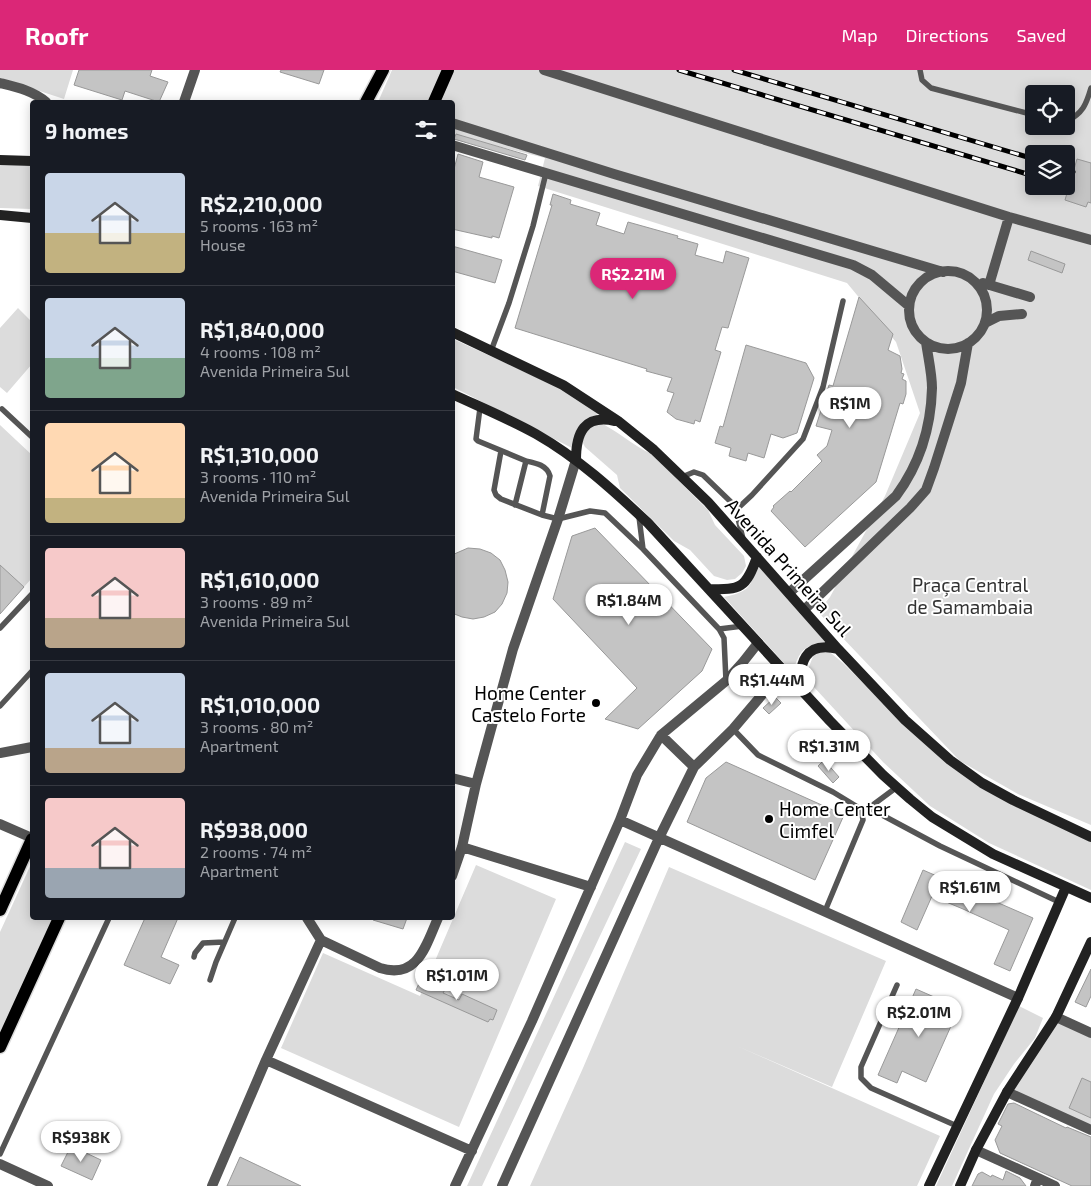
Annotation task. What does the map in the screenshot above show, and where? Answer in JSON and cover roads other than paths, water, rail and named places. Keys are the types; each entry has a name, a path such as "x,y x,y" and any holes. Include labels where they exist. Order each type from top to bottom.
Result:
{"main road":[{"path":"367,100 383,70"},
{"path":"435,100 448,70"},
{"path":"0,160 30,161"},
{"path":"0,215 30,218"},
{"name":"Avenida Primeira Sul","path":"455,334 563,385 618,421 654,450 708,502 838,649 905,720 950,760 982,783 1013,800 1091,837"},
{"path":"455,396 537,435 576,460 639,514 866,759 932,817 993,854 1091,898"},
{"path":"576,460 578,436 582,429 596,420 605,418 618,421"},
{"path":"709,589 733,589 743,585 752,573 757,557"},
{"path":"803,692 800,672 804,659 817,648 838,649"},
{"path":"0,910 30,843"},
{"path":"930,1186 1018,998 1066,887"},
{"path":"0,1047 59,920"},
{"path":"960,1186 976,1150 1007,1092 1056,1017 1091,942"}],"street":[{"path":"185,100 195,70"},
{"path":"544,70 1009,217 1091,240"},
{"path":"0,83 19,88 44,100"},
{"path":"455,124 614,174 943,272 956,273 1030,297"},
{"path":"455,146 853,265 872,275 909,306"},
{"path":"989,285 1009,217"},
{"path":"943,272 932,275 919,284 914,290 909,306 909,314 914,329 926,342 939,348 956,349 968,343 976,337 985,323 987,307 985,299 982,292 971,279"},
{"path":"985,323 1000,316 1022,314"},
{"path":"789,594 896,496 909,479 917,461 928,425 932,388 926,342"},
{"path":"804,610 910,508 926,490 961,383 968,343"},
{"path":"576,460 558,519 513,649 457,846 591,887"},
{"path":"455,1186 532,1021 620,820 637,775 661,735 726,680 758,642"},
{"path":"502,1186 659,838 694,767 733,728 783,670"},
{"path":"661,735 694,767"},
{"path":"0,753 30,747"},
{"path":"455,779 476,784"},
{"path":"620,820 1018,998"},
{"path":"0,824 30,838"},
{"path":"308,920 321,940 388,970 409,967 423,952 437,920"},
{"path":"212,1186 266,1060 321,940"},
{"path":"1056,1017 1091,1033"},
{"path":"266,1060 472,1151"},
{"path":"1007,1092 1091,1130"},
{"path":"976,1150 1036,1182 1055,1186"},
{"path":"0,1164 48,1186"}],"lane":[{"path":"920,70 922,80 931,88 1025,113"},
{"path":"1075,116 1080,113 1087,102 1091,88"},
{"path":"491,352 509,303 533,226 546,174"},
{"path":"736,510 803,439 822,387 843,301"},
{"path":"480,408 476,439 478,441 526,461 539,464 549,471 550,476 542,515"},
{"path":"2,409 30,436"},
{"path":"501,451 494,490 496,495 515,506 558,519 590,511 605,513 643,549 719,630 724,638 726,680"},
{"path":"515,506 526,461"},
{"path":"682,477 694,472 703,475 732,503 736,510 743,541"},
{"path":"639,514 643,549"},
{"path":"0,628 30,596"},
{"path":"719,630 743,626"},
{"path":"0,706 30,673"},
{"path":"733,728 758,755 834,792 856,806 862,814 863,820 825,912"},
{"path":"862,814 897,787"},
{"path":"869,808 940,846 1059,902"},
{"path":"0,1154 108,920"},
{"path":"210,980 234,920"},
{"path":"194,958 195,953 204,943 224,942"},
{"path":"897,985 860,1067 860,1078 871,1088 957,1126"}],"railway":[{"path":"679,70 1025,173"},
{"path":"734,70 1025,156"}],"place":[{"name":"Home Center Castelo Forte","path":"596,703"},
{"name":"Home Center Cimfel","path":"769,819"}],"park label":[{"name":"Praça Central de Samambaia","path":"970,595"}]}
